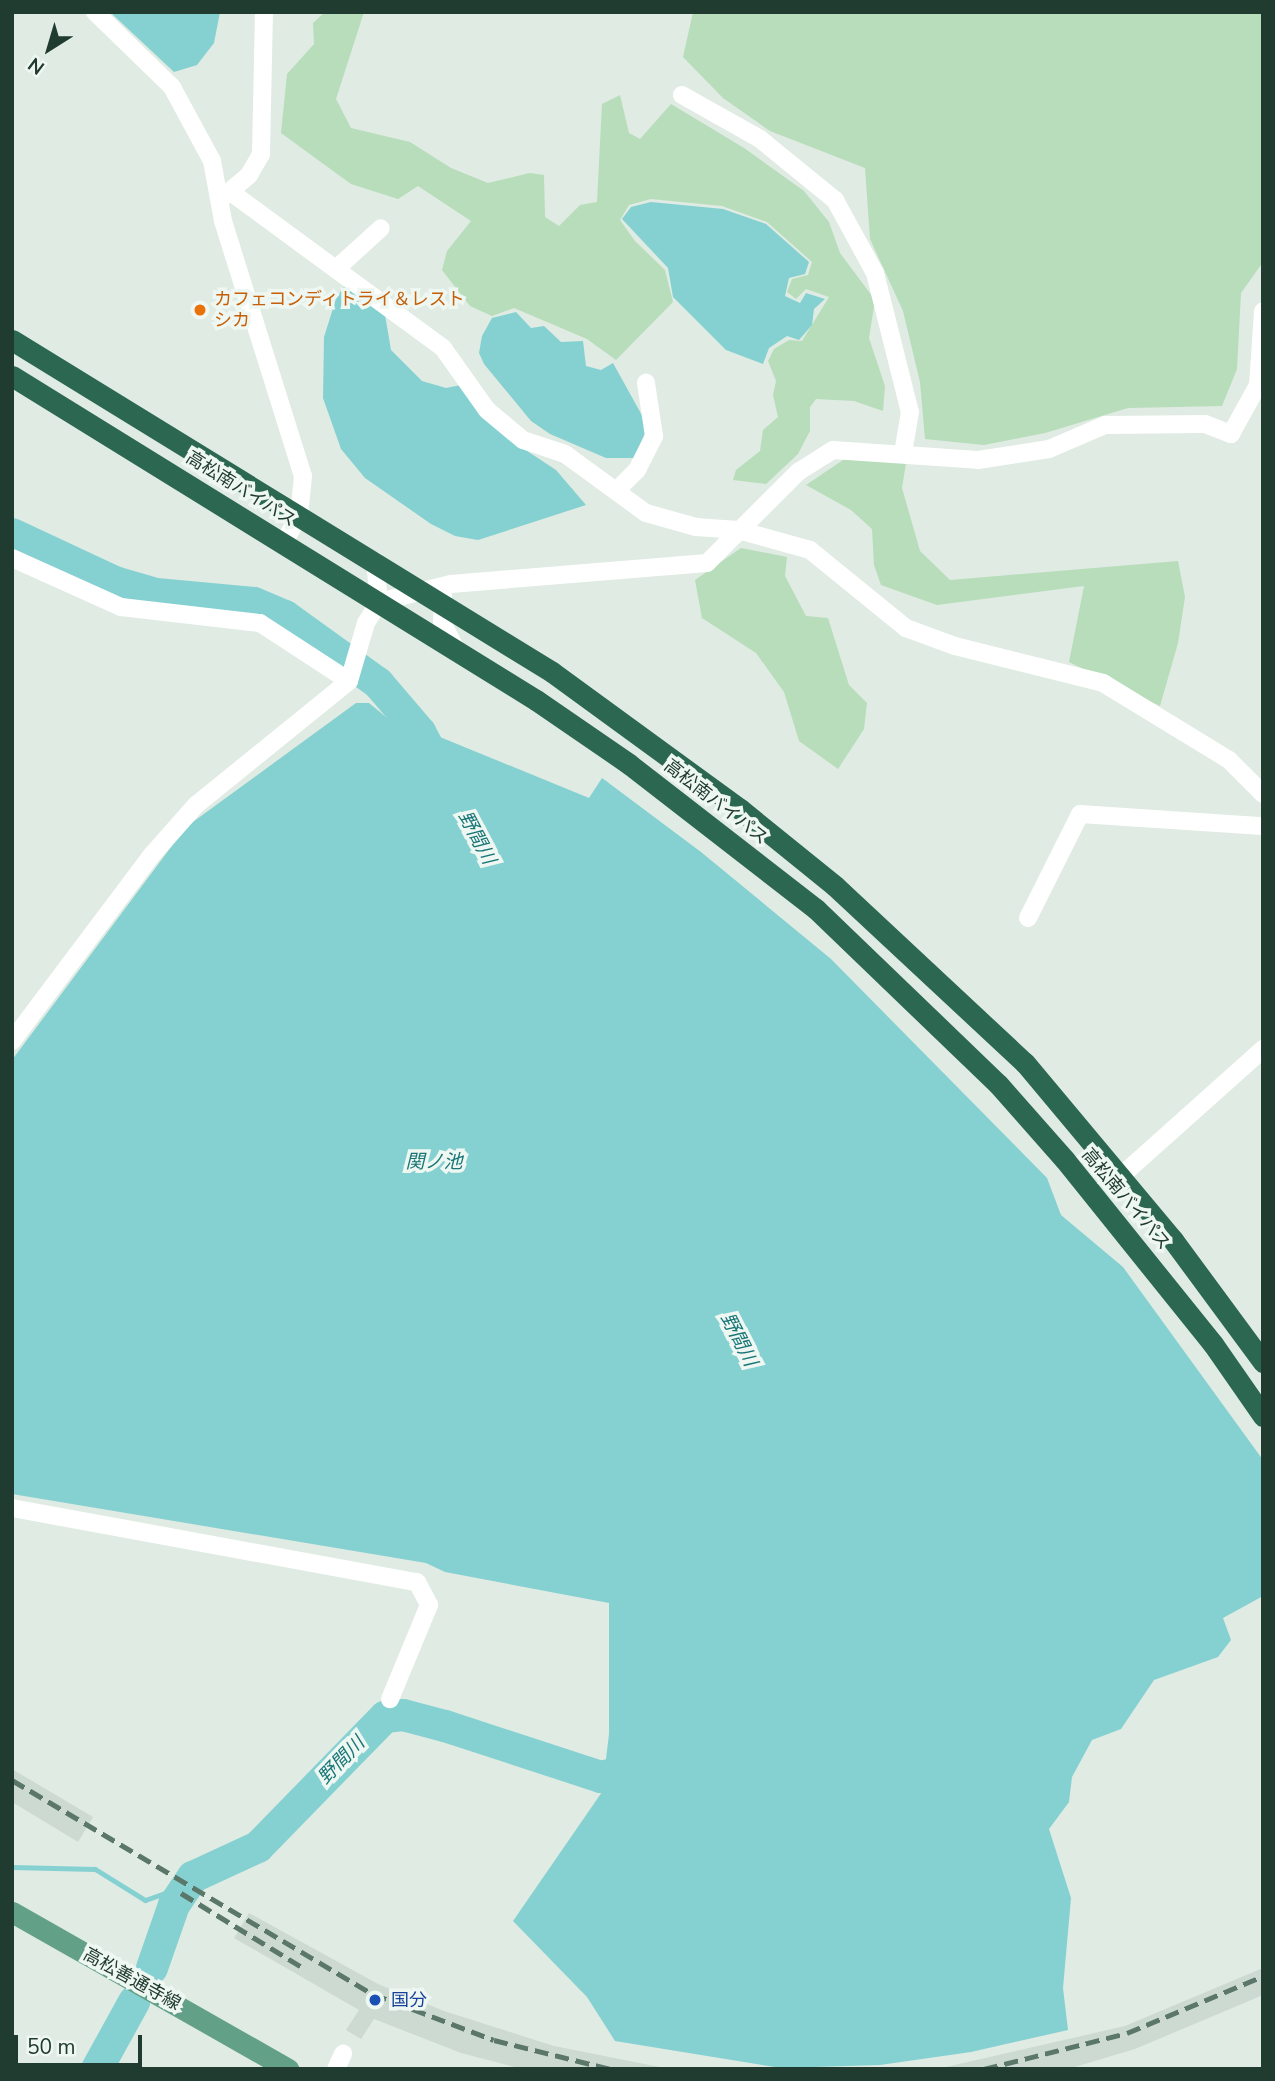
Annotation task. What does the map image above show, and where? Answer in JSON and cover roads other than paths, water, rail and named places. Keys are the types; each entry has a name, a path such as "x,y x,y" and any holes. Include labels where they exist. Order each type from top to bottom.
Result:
{"highway":[{"name":"高松南バイパス","path":"12,340 420,589 445,593 647,738 835,886 1025,1063 1121,1176 1263,1362"},
{"name":"高松南バイパス","path":"12,376 456,649 629,764 719,831 816,909 998,1084 1065,1160 1213,1344 1263,1416"}],"main road":[{"name":"高松善通寺線","path":"12,1912 288,2069"}],"street":[{"path":"95,12 172,87 212,161 226,196 246,300 299,457 304,491 299,516 284,542"},
{"path":"226,196 261,154 264,12"},
{"path":"682,95 760,139 835,200 875,273 910,412 903,453"},
{"path":"226,196 337,268 443,348 487,410 523,440 565,454 657,519 738,530 810,550 906,628 955,646 1103,683 1229,760 1263,794"},
{"path":"337,268 381,228"},
{"path":"456,649 442,622 445,593 707,563 798,472 833,450 978,460 1049,449 1105,425 1205,424 1231,434 1258,385 1263,311"},
{"path":"618,489 637,470 654,436 646,383"},
{"path":"12,558 121,607 260,623 349,681"},
{"path":"12,1041 150,857 196,805 349,681 359,657 366,623 379,602 375,561"},
{"path":"379,602 420,589"},
{"path":"1028,918 1080,814 1263,826"},
{"path":"1121,1176 1263,1049"},
{"path":"12,1508 417,1582 429,1605 390,1699"}],"water":[{"path":"110,12 220,12 214,43 197,65 174,72"},
{"path":"651,202 723,209 766,224 809,262 805,274 789,278 785,296 800,303 806,293 825,299 814,309 812,325 799,340 787,336 769,348 763,364 726,350 673,297 668,268 622,219 631,207"},
{"path":"346,283 384,309 391,350 422,381 446,388 461,385 521,447 556,470 586,505 478,540 455,536 431,524 365,478 341,449 323,398 324,337 336,299"},
{"path":"516,312 531,328 544,326 561,342 583,341 586,366 601,370 613,363 644,419 645,433 634,458 606,458 550,434 531,421 484,364 479,353 482,336 492,318"},
{"name":"関ノ池","path":"356,703 369,703 408,735 435,735 589,798 602,778 701,852 831,959 1047,1178 1061,1215 1123,1267 1263,1460 1263,1596 1223,1618 1231,1640 1218,1657 1154,1680 1121,1729 1092,1740 1072,1777 1069,1802 1049,1829 1071,1898 1063,1988 1068,2030 971,2052 880,2065 781,2068 615,2041 587,1997 513,1921 602,1792 609,1734 609,1603 445,1572 426,1563 12,1494 12,1060 186,827"}],"waterway":[{"name":"野間川","path":"12,534 115,582 156,594 254,603 285,616 378,683 420,732 441,771"},
{"name":"野間川","path":"152,1968 174,1905 193,1877 258,1847 385,1717 403,1715 445,1726 601,1777 644,1766"},
{"path":"12,1867 95,1869 145,1900 165,1893 198,1861 269,1835"},
{"name":"野間川","path":"97,2069 134,2002"}],"railway":[{"path":"12,1780 373,1994 494,2040 610,2069"},
{"path":"181,1893 300,1966"},
{"path":"984,2069 1127,2033 1263,1976"}],"place":[{"name":"カフェコンディトライ＆レスト シカ","path":"200,310"},
{"name":"国分","path":"375,2000"}]}
